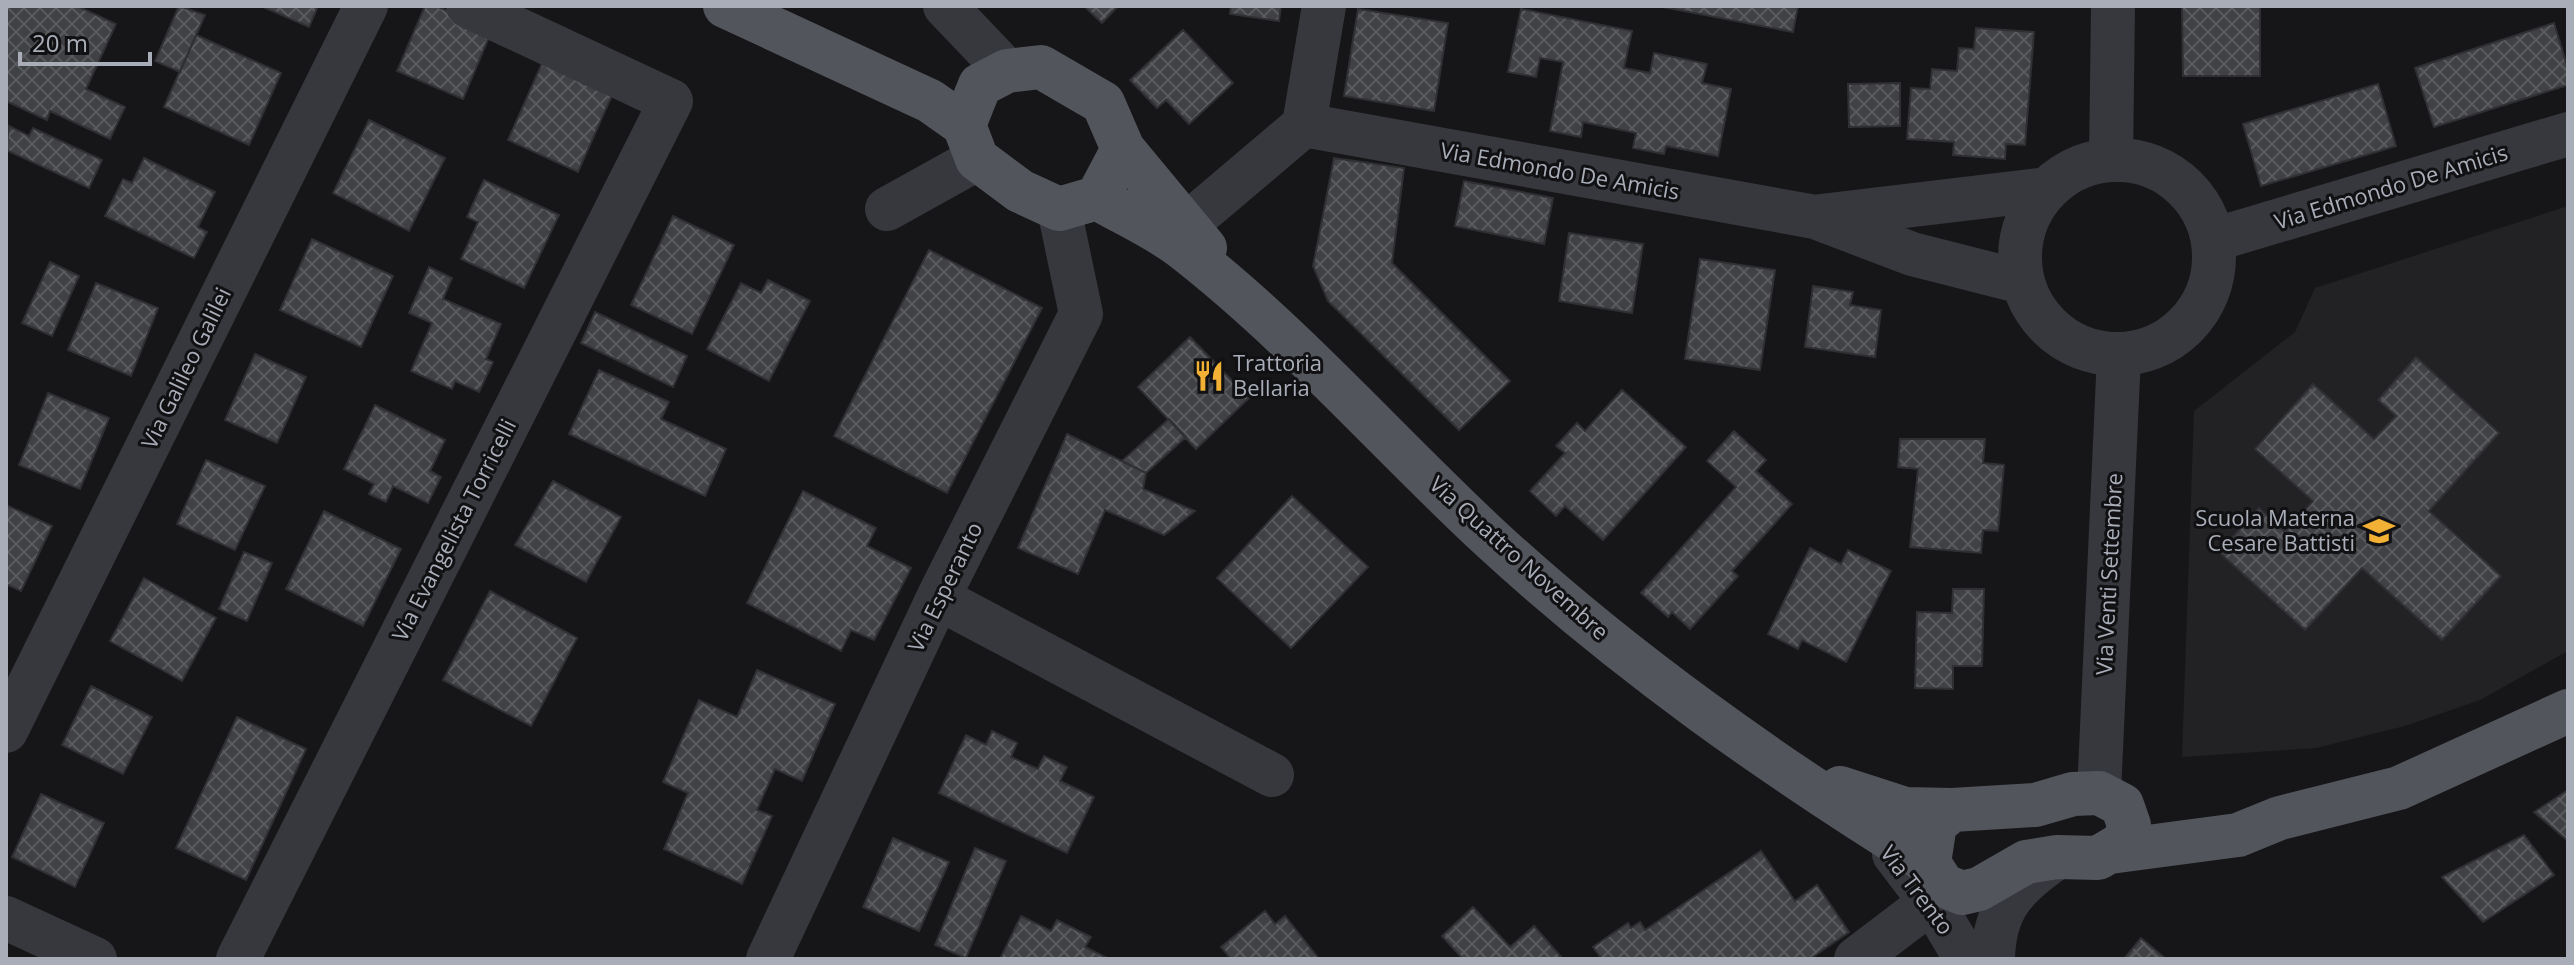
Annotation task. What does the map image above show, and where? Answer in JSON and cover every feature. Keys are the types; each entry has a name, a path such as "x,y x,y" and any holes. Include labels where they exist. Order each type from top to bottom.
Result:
{"main road":[{"path":"725,6 972,108"},
{"name":"Via Quattro Novembre","path":"1170,228 1020,191 972,108 1041,67 1103,103 1123,149 1184,249 1350,396 1488,536 1632,659 1865,823 1941,886 1979,889 2026,862 2057,857 2098,858 2110,852 2238,835 2280,818 2399,788 2568,711"},
{"path":"1078,204 1123,149"},
{"name":"Via Quattro Novembre","path":"1792,773 1905,809 1952,810 2035,805 2073,794 2110,799 2138,812 2206,820 2280,818"},
{"path":"2110,799 2129,825 2125,842 2110,852"},
{"path":"1941,886 1935,824 1952,810"}],"street":[{"name":"Via Galileo Galilei","path":"6,731 366,6"},
{"name":"Via Evangelista Torricelli","path":"238,959 671,101 468,6"},
{"name":"Via Quattro Novembre","path":"945,6 972,108"},
{"path":"1170,228 1304,125 1324,6"},
{"path":"2111,160 2113,6"},
{"path":"887,209 972,108"},
{"name":"Via Edmondo De Amicis","path":"1304,125 1815,217 1912,254 2022,282"},
{"name":"Via Edmondo De Amicis","path":"2213,240 2568,134"},
{"path":"2111,160 2135,161 2157,168 2178,181 2194,197 2207,218 2213,240 2214,264 2199,309 2184,328 2165,342 2143,351 2119,355 2093,352 2069,342 2048,327 2032,306 2022,282 2019,257 2023,232 2032,209 2047,189 2066,174 2111,160"},
{"name":"Via Edmondo De Amicis","path":"1815,217 2047,189"},
{"name":"Via Esperanto","path":"768,959 938,598 1081,314 1078,204"},
{"name":"Via Venti Settembre","path":"2110,799 2119,355"},
{"path":"938,598 1272,775"},
{"path":"1993,959 2003,908 2020,884 2057,857"},
{"path":"1856,959 1941,886"},
{"name":"Via Trento","path":"1941,886 1966,959"},
{"path":"6,918 95,959"}],"shaded area":[{"name":"Scuola Materna Cesare Battisti","path":"2568,206 2568,651 2480,700 2405,726 2316,748 2182,757 2194,411 2295,332 2315,288"}],"building":[{"path":"6,6 77,6 116,24 86,89 125,107 110,139 50,111 47,120 6,101"},
{"path":"179,6 205,15 180,72 155,61"},
{"path":"261,6 318,6 309,27"},
{"path":"425,6 436,6 492,30 463,99 397,71"},
{"path":"1084,6 1118,6 1102,23"},
{"path":"1231,6 1281,6 1279,21 1230,14"},
{"path":"1658,6 1798,6 1793,32"},
{"path":"2182,6 2260,6 2260,76 2183,76"},
{"path":"1358,9 1448,23 1434,111 1344,96"},
{"path":"1521,9 1632,31 1624,68 1650,73 1654,53 1707,64 1702,83 1731,89 1718,156 1666,146 1664,154 1633,148 1636,133 1583,122 1581,137 1550,131 1563,62 1540,58 1536,77 1508,72"},
{"path":"2554,23 2568,69 2568,85 2434,127 2415,68"},
{"path":"1976,28 2034,32 2025,145 2006,144 2005,159 1953,155 1954,142 1907,139 1911,88 1930,89 1932,69 1957,71 1959,48 1974,49"},
{"path":"1183,30 1233,83 1189,124 1166,100 1157,108 1130,80"},
{"path":"196,35 281,73 249,145 164,107"},
{"path":"543,61 613,93 578,172 508,140"},
{"path":"1900,83 1900,126 1849,127 1848,84"},
{"path":"2378,84 2396,146 2261,186 2243,124"},
{"path":"369,120 445,158 409,231 333,193"},
{"path":"9,126 29,136 33,128 102,160 89,188 6,150"},
{"path":"144,158 215,192 198,227 207,232 194,258 105,216 123,179 132,183"},
{"path":"1334,158 1404,168 1392,263 1510,381 1459,430 1328,301 1313,266"},
{"path":"484,180 559,215 524,288 461,259 478,222 467,217"},
{"path":"1464,181 1553,198 1544,244 1455,226"},
{"path":"673,216 734,245 692,334 631,305"},
{"path":"1569,233 1643,244 1632,313 1559,301"},
{"path":"312,239 393,276 361,347 280,310"},
{"path":"929,250 1042,308 947,493 834,436"},
{"path":"1700,259 1775,270 1760,370 1685,359"},
{"path":"50,262 79,276 52,336 22,323"},
{"path":"429,267 452,278 443,299 501,324 486,359 493,362 479,392 455,381 452,389 411,371 432,323 409,313"},
{"path":"768,280 810,301 769,381 707,349 741,283 761,293"},
{"path":"96,283 158,308 131,376 68,350"},
{"path":"1813,286 1853,292 1850,305 1881,310 1875,357 1805,347"},
{"path":"595,312 687,356 673,387 581,343"},
{"path":"1190,337 1249,398 1196,449 1138,387"},
{"path":"255,354 306,377 277,443 225,420"},
{"path":"2416,357 2499,433 2429,511 2501,576 2442,640 2362,568 2305,630 2219,552 2259,508 2285,532 2313,501 2255,449 2313,384 2374,439 2396,416 2378,400"},
{"path":"599,370 669,402 661,419 726,449 705,496 569,434"},
{"path":"1622,390 1686,447 1603,540 1565,506 1556,516 1530,491 1565,453 1556,446 1577,423 1585,431"},
{"path":"48,393 109,418 80,489 19,465"},
{"path":"375,405 445,440 430,471 441,477 428,503 393,486 386,502 369,494 374,484 344,469"},
{"path":"1169,419 1186,437 1146,473 1122,461"},
{"path":"1734,431 1766,460 1756,471 1792,504 1732,571 1738,576 1690,629 1672,612 1668,617 1641,593 1736,487 1707,461"},
{"path":"1067,434 1146,473 1143,489 1195,511 1164,535 1105,510 1078,574 1018,548"},
{"path":"1900,439 1985,439 1983,463 2004,465 1998,531 1983,530 1981,553 1910,547 1918,469 1898,467"},
{"path":"206,460 265,486 235,550 177,524"},
{"path":"553,481 621,517 586,582 515,545"},
{"path":"803,491 876,528 867,546 911,568 874,640 851,630 841,651 747,603"},
{"path":"1292,496 1368,567 1291,648 1217,578"},
{"path":"6,505 52,526 21,591 6,584"},
{"path":"324,511 401,549 363,626 286,589"},
{"path":"1810,548 1841,564 1848,550 1891,571 1846,662 1802,640 1798,649 1768,634"},
{"path":"244,552 272,563 247,621 219,609"},
{"path":"144,578 216,618 182,681 110,641"},
{"path":"1953,589 1984,589 1982,666 1953,666 1953,689 1915,688 1917,612 1952,613"},
{"path":"490,591 577,638 531,726 443,680"},
{"path":"757,670 835,704 802,781 775,769 757,810 772,816 742,884 664,849 688,793 663,782 699,700 737,717"},
{"path":"91,686 152,717 123,774 62,745"},
{"path":"237,717 306,749 246,880 176,848"},
{"path":"992,731 1017,743 1011,757 1038,769 1044,756 1067,767 1060,781 1094,797 1067,853 939,793 966,735 986,745"},
{"path":"2568,790 2568,841 2534,812"},
{"path":"41,794 104,823 75,887 12,857"},
{"path":"2524,835 2554,875 2483,922 2442,877"},
{"path":"893,838 949,862 919,931 863,907"},
{"path":"975,848 1006,861 966,958 935,945"},
{"path":"1761,851 1795,901 1817,885 1849,932 1810,959 1602,959 1593,947 1628,923 1631,928 1640,922 1645,930"},
{"path":"1473,907 1510,947 1534,926 1563,959 1463,959 1442,936"},
{"path":"1265,911 1275,924 1285,916 1319,959 1231,959 1221,947"},
{"path":"1021,916 1051,931 1057,920 1091,937 1085,947 1109,959 1000,959"},
{"path":"2141,938 2166,959 2124,959"}],"place":[{"name":"Trattoria Bellaria","path":"1209,376"},
{"name":"Scuola Materna Cesare Battisti","path":"2379,531"}]}
